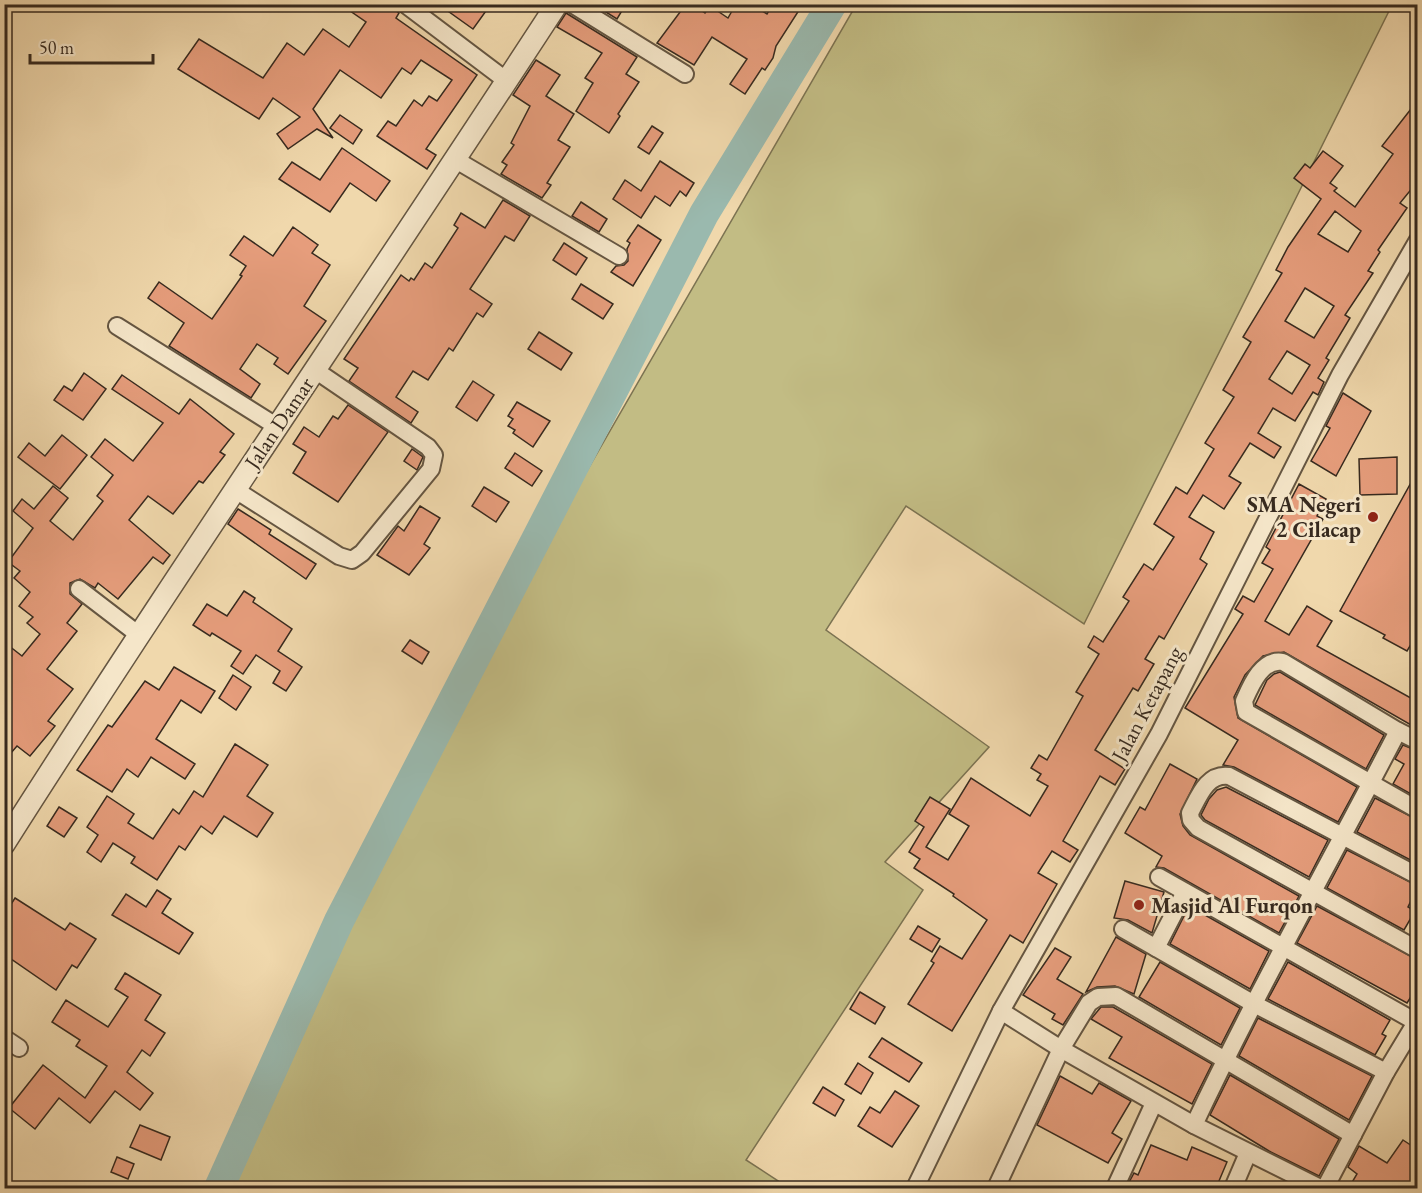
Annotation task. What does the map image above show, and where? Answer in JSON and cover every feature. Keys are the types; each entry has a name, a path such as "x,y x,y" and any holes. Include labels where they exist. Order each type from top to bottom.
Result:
{"street":[{"path":"405,4 507,81"},
{"name":"Jalan Damar","path":"6,838 234,489 456,160 557,4"},
{"path":"572,4 685,74"},
{"path":"456,160 619,256"},
{"name":"Jalan Ketapang","path":"915,1188 1001,1011 1159,734 1340,375 1418,240"},
{"path":"117,327 276,426"},
{"path":"234,489 339,556 352,560 362,553 431,469 434,455 428,447 315,370"},
{"path":"79,589 139,635"},
{"path":"1418,741 1283,662 1275,661 1264,667 1248,691 1244,707 1250,716 1418,810"},
{"path":"1194,1125 1224,1061 1398,731"},
{"path":"1418,876 1229,776 1214,777 1190,813 1191,820 1198,828 1418,950"},
{"path":"1160,877 1417,1021 1386,1072 1325,1188"},
{"path":"1156,948 1185,892"},
{"path":"1123,929 1254,1004 1386,1072"},
{"path":"996,1188 1061,1049 1089,1003 1108,994 1116,996 1353,1135"},
{"path":"1001,1011 1154,1103 1320,1188"},
{"path":"4,1038 19,1048"},
{"path":"1115,1188 1154,1103"},
{"path":"1233,1188 1248,1153"}],"shaded area":[{"path":"856,5 1392,5 1084,624 906,506 826,630 989,747 885,862 923,890 746,1160 789,1188 231,1188 447,713"}],"building":[{"path":"340,4 386,4 399,13 396,18 477,75 426,149 436,155 427,169 377,136 388,121 396,126 414,100 422,106 429,96 437,101 452,80 421,60 411,74 402,68 381,98 340,70 313,109 333,138 317,129 288,149 277,134 300,117 273,98 259,119 178,69 199,39 263,78 287,43 304,55 323,29 349,47 366,22"},
{"path":"438,4 491,4 473,29"},
{"path":"593,4 626,4 617,19"},
{"path":"686,4 692,4 705,13 710,6 728,18 736,4 751,4 767,14 773,4 803,4 776,46 773,58 765,70 762,68 745,94 730,84 747,59 712,37 694,65 657,43"},
{"path":"566,13 637,57 626,74 639,82 618,114 620,116 609,133 576,111 593,83 585,78 602,53 557,27"},
{"path":"536,60 560,75 546,96 574,114 558,140 570,147 547,183 551,185 542,198 501,174 507,165 502,162 514,145 511,143 530,106 513,95"},
{"path":"1418,100 1418,181 1400,203 1407,208 1378,250 1380,252 1368,271 1373,273 1345,315 1350,318 1326,358 1329,360 1318,378 1324,382 1318,395 1313,392 1295,421 1273,408 1258,433 1281,447 1274,458 1250,443 1229,476 1241,483 1224,509 1203,495 1189,517 1214,532 1200,559 1207,564 1164,639 1159,636 1145,659 1154,664 1138,691 1133,688 1095,750 1125,769 1115,785 1100,776 1063,841 1078,850 1070,862 1052,851 1038,873 1057,884 1023,943 1010,935 952,1031 908,1004 934,963 931,961 940,946 962,959 987,920 953,896 954,894 914,868 920,859 909,852 924,827 915,821 930,797 950,809 926,847 948,860 969,826 949,814 971,778 1030,816 1048,786 1037,780 1041,774 1031,768 1039,755 1047,760 1083,696 1076,692 1099,654 1088,647 1094,636 1103,642 1129,601 1123,597 1144,564 1153,570 1174,537 1154,524 1176,487 1187,494 1214,449 1205,443 1234,397 1223,390 1251,342 1243,337 1282,273 1276,270 1288,247 1321,199 1294,178 1305,164 1310,168 1323,151 1343,166 1330,183 1337,188 1334,191 1355,207 1393,154 1382,146","holes":["1335,211 1361,231 1348,252 1318,234","1305,288 1334,306 1314,338 1285,321","1287,351 1310,365 1292,394 1269,379"]},
{"path":"340,115 362,130 353,144 330,128"},
{"path":"652,126 663,133 649,154 638,147"},
{"path":"342,148 390,181 376,201 350,183 330,212 279,179 292,162 320,180"},
{"path":"660,161 694,183 686,196 680,191 670,206 655,196 641,218 613,199 625,180 641,191"},
{"path":"503,200 530,216 514,241 505,236 470,289 492,304 483,317 477,313 453,351 449,348 428,380 413,371 396,397 418,412 411,423 349,381 358,368 344,359 401,275 409,281 411,278 414,280 425,263 432,268 458,228 454,225 461,213 485,228"},
{"path":"581,202 607,219 599,232 572,216"},
{"path":"638,225 661,240 633,286 611,272 616,266 624,265 628,261 627,249 630,243 627,241"},
{"path":"293,227 318,245 312,253 330,265 304,306 326,321 288,374 274,364 278,358 257,344 240,369 260,384 251,398 169,346 184,323 148,298 159,282 212,319 242,276 240,275 246,266 230,255 244,236 273,256"},
{"path":"564,243 587,258 576,275 553,260"},
{"path":"581,284 613,304 603,319 572,299"},
{"path":"539,332 572,353 561,370 528,349"},
{"path":"84,373 106,389 83,420 54,400 64,386 72,391"},
{"path":"122,375 179,414 190,399 234,434 220,452 225,455 203,483 199,481 173,514 148,496 129,520 170,555 163,564 153,557 118,599 98,583 95,588 80,579 70,583 70,594 82,604 67,623 77,631 47,669 73,689 48,721 55,726 30,756 17,746 4,761 4,642 22,656 40,634 27,623 33,617 19,606 30,592 14,578 20,571 8,562 33,528 13,511 22,499 34,509 53,486 68,498 50,521 73,540 103,501 97,496 113,475 91,457 105,439 133,461 163,423 112,389"},
{"path":"473,381 494,395 477,421 456,407"},
{"path":"1343,393 1371,411 1336,476 1311,461 1330,428 1326,426"},
{"path":"517,402 550,421 533,447 513,433 515,430 508,426 513,419 508,416"},
{"path":"348,405 388,432 338,502 293,473 306,452 293,444 304,427 319,437 333,416 338,419"},
{"path":"62,435 87,455 60,489 18,457 29,443 45,456"},
{"path":"412,449 423,457 417,470 404,461"},
{"path":"515,453 542,471 532,486 505,468"},
{"path":"1397,457 1397,494 1360,495 1359,459"},
{"path":"1418,470 1418,633 1407,651 1383,638 1385,635 1340,611"},
{"path":"1299,484 1326,499 1317,516 1323,519 1265,621 1289,635 1307,606 1332,621 1317,646 1418,702 1418,729 1284,652 1263,656 1245,675 1234,697 1238,718 1357,787 1338,822 1234,767 1223,765 1238,740 1185,708 1243,614 1235,609 1243,596 1254,602 1273,569 1262,563 1270,550 1266,547"},
{"path":"484,487 509,502 496,522 472,506"},
{"path":"420,506 440,518 424,544 430,548 409,575 377,555 398,526 404,531"},
{"path":"238,509 271,530 269,534 316,564 306,579 228,524"},
{"path":"244,591 255,598 253,602 292,629 278,651 302,667 286,691 273,683 280,671 256,655 243,674 231,666 241,651 212,633 210,636 193,625 207,604 227,616"},
{"path":"410,640 429,652 422,664 402,651"},
{"path":"174,667 215,691 201,713 181,700 156,739 195,764 185,779 151,757 138,777 127,769 112,792 77,770 108,725 112,727 145,681 159,690"},
{"path":"1280,672 1384,735 1366,769 1255,705 1267,680"},
{"path":"233,675 251,687 236,710 219,698"},
{"path":"235,744 268,765 247,796 273,813 257,837 224,816 212,834 201,826 185,850 179,846 157,880 131,863 135,857 113,843 101,862 87,852 98,835 87,827 107,796 134,814 128,823 153,839 173,809 179,814 194,791 203,797"},
{"path":"1403,745 1418,751 1418,798 1393,784 1404,764 1395,759"},
{"path":"1170,764 1197,779 1180,814 1183,826 1190,835 1299,896 1279,933 1164,868 1156,867 1162,856 1125,833 1140,807 1145,810"},
{"path":"1226,787 1328,840 1309,877 1205,820 1201,815 1209,799 1217,790"},
{"path":"1375,798 1418,820 1418,864 1357,832"},
{"path":"59,807 77,818 64,837 47,826"},
{"path":"1347,850 1418,886 1408,907 1415,911 1404,930 1327,888"},
{"name":"Masjid Al Furqon","path":"1125,881 1164,892 1152,933 1128,920 1114,918"},
{"path":"157,890 171,899 162,913 193,933 179,954 112,915 126,894 146,907"},
{"path":"15,898 65,930 70,923 96,939 77,968 72,965 56,990 4,954 4,915"},
{"path":"1189,906 1269,951 1250,989 1170,944"},
{"path":"1317,906 1418,960 1418,986 1407,1003 1297,943"},
{"path":"918,926 940,939 932,952 910,939"},
{"path":"1116,937 1146,954 1134,994 1115,986 1097,987 1086,992"},
{"path":"1055,948 1071,957 1057,979 1083,994 1063,1025 1052,1019 1055,1014 1023,995"},
{"path":"1160,962 1240,1008 1221,1045 1139,997"},
{"path":"1288,962 1390,1020 1382,1034 1386,1036 1375,1055 1268,999"},
{"path":"125,973 161,995 145,1020 165,1033 150,1056 142,1050 127,1072 153,1093 140,1110 115,1091 90,1123 59,1098 35,1129 9,1108 43,1065 85,1098 107,1066 76,1046 80,1040 52,1022 66,1000 108,1027 128,997 115,989"},
{"path":"860,992 885,1007 875,1024 850,1009"},
{"path":"1101,1007 1113,1007 1212,1064 1192,1104 1109,1058 1122,1037 1091,1019"},
{"path":"1258,1018 1372,1076 1349,1120 1239,1056"},
{"path":"882,1038 922,1063 909,1082 869,1057"},
{"path":"858,1063 873,1073 861,1094 845,1084"},
{"path":"1230,1075 1339,1139 1319,1176 1269,1151 1210,1115"},
{"path":"1060,1076 1092,1094 1099,1083 1131,1101 1112,1133 1122,1139 1108,1163 1037,1125"},
{"path":"823,1087 844,1100 835,1116 813,1103"},
{"path":"895,1091 919,1106 892,1147 858,1126 870,1107 880,1113"},
{"path":"140,1125 170,1137 161,1160 130,1147"},
{"path":"1403,1140 1418,1150 1418,1188 1358,1188 1351,1184 1357,1174 1348,1167 1359,1146 1387,1163"},
{"path":"1151,1145 1187,1160 1192,1147 1227,1162 1216,1188 1126,1188 1134,1173 1138,1175"},
{"path":"117,1157 134,1164 128,1179 111,1172"}],"waterway":[{"path":"219,1188 339,921 704,214 832,4"}],"place":[{"name":"SMA Negeri 2 Cilacap","path":"1373,517"},
{"name":"Masjid Al Furqon","path":"1139,905"}]}
